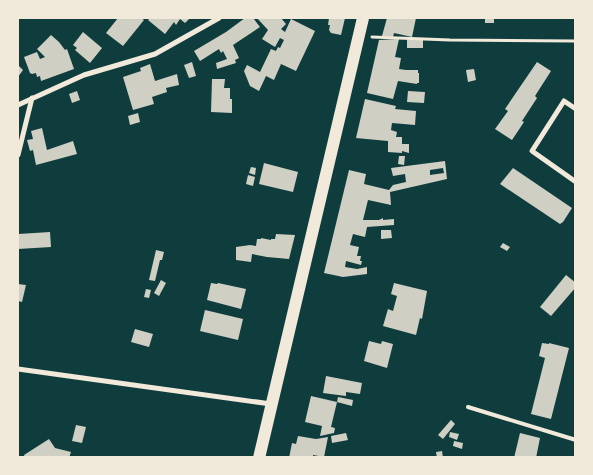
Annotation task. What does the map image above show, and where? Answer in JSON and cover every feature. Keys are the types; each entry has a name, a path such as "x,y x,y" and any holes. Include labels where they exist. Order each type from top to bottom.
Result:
{"main road":[{"path":"259,458 363,18"}],"street":[{"path":"18,105 84,75 154,54 219,18"},
{"path":"18,155 32,98"},
{"path":"576,109 564,101 532,151 576,182"},
{"path":"18,368 271,404"}],"lane":[{"path":"468,407 576,440"}],"path":[{"path":"358,36 450,40 576,41"}],"building":[{"path":"118,18 141,18 144,20 123,46 106,33"},
{"path":"150,18 190,18 185,23 180,19 176,25 174,22 165,34 148,20"},
{"path":"245,18 253,18 260,27 233,45 239,58 235,60 236,63 217,69 216,63 227,59 223,51 221,53 219,49 200,61 194,51"},
{"path":"257,18 281,18 286,24 281,29 285,32 291,19 315,31 296,71 281,64 274,80 266,76 259,91 250,86 244,71 247,65 260,72 271,49 276,51 284,40 280,38 275,47 262,39 268,30"},
{"path":"329,18 345,18 341,35 331,33 329,30 330,25 328,25"},
{"path":"387,18 416,18 412,37 394,33 393,37 382,36"},
{"path":"485,18 494,18 494,23 485,23"},
{"path":"83,32 102,48 90,63 75,50 77,48 73,45"},
{"path":"51,35 65,50 67,49 74,69 41,81 40,76 37,77 36,73 30,73 24,57 37,52 40,59 45,57 37,49"},
{"path":"399,39 395,57 401,58 399,69 418,70 419,83 398,81 393,99 367,93 379,40"},
{"path":"407,39 423,39 423,48 407,48"},
{"path":"192,62 196,76 189,78 184,65"},
{"path":"537,62 551,71 535,96 537,98 512,140 495,129 508,111 505,109"},
{"path":"150,64 155,81 177,74 179,85 166,88 167,92 152,97 154,104 133,110 123,77 141,71 140,68"},
{"path":"18,65 23,70 18,77"},
{"path":"474,69 476,80 468,82 466,70"},
{"path":"212,79 225,79 224,88 230,88 232,113 211,112"},
{"path":"77,91 80,100 72,103 69,94"},
{"path":"408,91 425,92 424,103 407,102"},
{"path":"365,99 396,106 395,109 416,111 415,125 392,123 391,130 397,132 396,137 402,137 402,144 409,144 409,153 402,151 402,153 388,152 388,141 356,138"},
{"path":"138,113 140,122 130,125 128,116"},
{"path":"42,128 47,150 73,141 77,154 36,165 33,150 30,151 27,140 33,139 31,131"},
{"path":"399,156 405,156 404,165 398,164"},
{"path":"445,161 447,179 390,192 391,205 368,200 363,220 394,219 394,225 367,227 365,237 353,234 350,245 359,247 357,256 361,256 360,261 362,261 361,265 346,261 345,267 357,269 367,267 367,274 343,277 324,273 349,170 366,174 364,184 389,190 393,185 406,182 405,174 393,176 391,168","holes":["443,168 444,173 430,175 430,170"]},
{"path":"264,163 298,172 293,192 259,184"},
{"path":"251,167 256,168 255,175 249,173"},
{"path":"513,168 572,208 563,222 560,224 500,184"},
{"path":"248,175 255,177 253,186 246,184"},
{"path":"381,230 391,230 392,238 381,239"},
{"path":"50,232 51,247 18,249 18,234"},
{"path":"276,234 295,235 289,259 252,254 251,262 236,260 236,247 256,246 257,239 275,239"},
{"path":"503,243 510,247 507,251 500,247"},
{"path":"156,250 164,252 155,281 149,280"},
{"path":"566,275 576,283 576,287 551,316 540,307"},
{"path":"161,280 166,283 159,296 154,293"},
{"path":"211,283 246,289 241,309 207,300"},
{"path":"394,283 427,291 422,319 420,318 416,335 383,326 388,309 393,311 397,296 391,294"},
{"path":"18,284 26,285 22,302 18,301"},
{"path":"146,289 151,290 149,298 144,297"},
{"path":"205,310 243,319 238,340 200,331"},
{"path":"135,329 153,334 149,347 131,342"},
{"path":"369,341 381,344 382,341 393,344 387,368 364,361"},
{"path":"542,343 569,348 551,419 531,414 545,358 539,356"},
{"path":"326,376 362,383 360,394 346,392 346,396 323,393"},
{"path":"311,396 337,402 331,427 335,428 334,433 320,436 322,426 305,422"},
{"path":"338,397 353,400 352,406 337,402"},
{"path":"451,420 455,424 443,439 438,435"},
{"path":"76,425 86,427 82,443 72,441"},
{"path":"450,432 459,434 457,440 449,437"},
{"path":"346,433 348,440 332,443 331,436"},
{"path":"520,433 540,438 536,458 514,458"},
{"path":"298,436 316,439 328,437 324,457 313,455 313,458 289,458 292,443 296,444"},
{"path":"49,439 55,448 71,452 69,458 25,458 24,455"},
{"path":"454,441 463,443 462,449 453,446"},
{"path":"442,451 443,458 437,458 436,452"}]}
